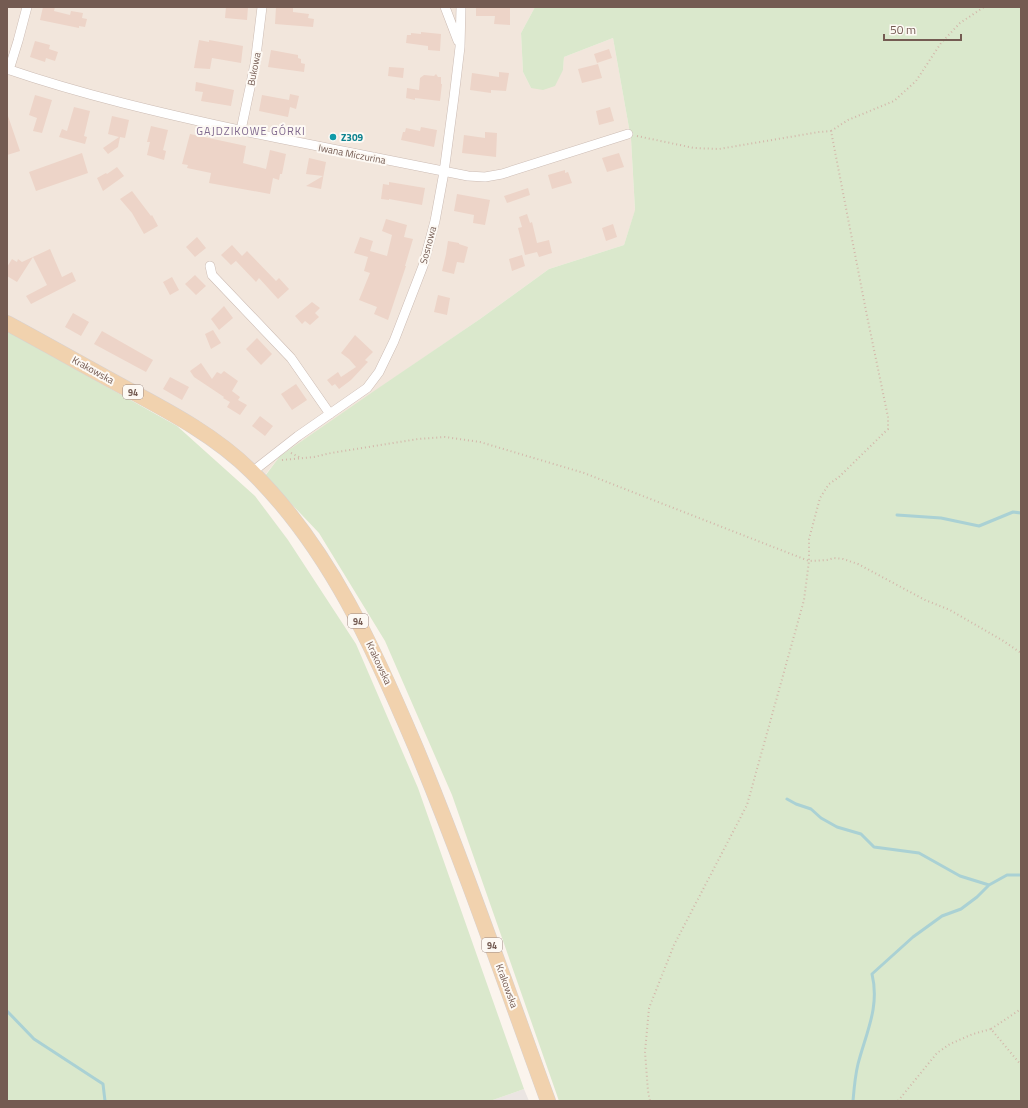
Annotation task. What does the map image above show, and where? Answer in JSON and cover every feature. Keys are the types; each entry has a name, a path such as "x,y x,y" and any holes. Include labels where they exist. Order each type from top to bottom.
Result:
{"main road":[{"name":"Krakowska","path":"7,323 182,420 218,443 252,472 295,520 316,549 337,582 354,613 389,685 439,804 488,933 548,1101"}],"street":[{"path":"8,70 18,41 27,7"},
{"name":"Bukowa","path":"241,130 255,64 262,7"},
{"name":"Sosnowa","path":"445,7 458,38 460,47"},
{"name":"Sosnowa","path":"252,472 298,436 367,388 379,372 394,341 412,295 435,221 444,172 454,97 460,47 461,7"},
{"name":"Iwana Miczurina","path":"8,70 68,89 152,111 468,176 485,177 502,174 628,134"},
{"path":"210,266 212,274 291,358 330,414"}],"path":[{"path":"628,134 694,148 719,149 831,131 848,120 894,101 916,81 941,43 960,22 984,7"},
{"path":"650,1101 645,1052 650,1008 674,945 748,805 804,600 809,561 809,539 820,498 829,484 839,477 888,429 888,417 831,131"},
{"path":"265,462 314,457 418,439 446,437 474,441 584,473 809,561 834,558 844,559 858,564 925,600 950,610 1002,640 1021,653"},
{"path":"898,1101 937,1053 950,1044 973,1034 991,1029 1021,1009"},
{"path":"991,1029 1021,1065"}],"shaded area":[{"path":"7,7 535,7 521,33 523,72 531,88 563,70 564,57 613,38 631,139 635,211 624,245 549,269 480,319 280,456 265,475 7,316"},
{"path":"524,1089 529,1101 490,1101"}],"green space":[{"path":"535,7 1021,7 1021,1101 559,1101 452,795 385,641 319,533 265,476 280,456 480,319 549,269 624,245 635,210 631,139 613,38 564,57 563,70 555,86 543,90 531,88 523,72 521,33"},
{"path":"7,331 177,426 255,496 288,540 356,644 418,788 524,1089 490,1101 7,1101"}],"building":[{"path":"43,7 55,7 54,11 70,15 71,11 83,13 82,18 87,19 85,27 79,26 79,28 40,20"},
{"path":"226,7 248,7 247,20 225,18"},
{"path":"276,7 293,8 293,12 309,14 308,18 314,19 313,27 275,24"},
{"path":"476,7 510,7 510,25 494,24 495,16 476,16"},
{"path":"421,32 441,34 440,51 428,50 428,46 406,43 407,35 411,35 411,33 421,34"},
{"path":"199,40 209,42 209,40 243,46 241,63 212,58 210,69 194,68"},
{"path":"35,41 50,45 49,49 58,52 55,61 46,58 45,62 30,57"},
{"path":"609,49 612,58 597,63 594,54"},
{"path":"271,50 298,55 298,58 301,59 301,63 305,64 304,72 268,67"},
{"path":"598,64 602,78 582,83 578,69"},
{"path":"389,67 404,68 403,78 388,76"},
{"path":"499,72 509,73 506,91 491,90 491,93 470,90 472,73 499,77"},
{"path":"436,74 438,77 441,77 442,84 440,101 415,98 415,100 406,98 407,88 419,90 420,78 424,75 434,76"},
{"path":"196,82 234,90 231,106 201,101 203,92 195,91"},
{"path":"290,94 299,96 296,109 290,107 288,117 259,111 262,95 289,100"},
{"path":"35,95 52,100 42,133 33,131 37,118 29,115"},
{"path":"74,107 90,111 84,136 87,137 85,144 59,137 62,129 67,131"},
{"path":"610,107 614,121 599,125 596,111"},
{"path":"8,116 20,151 7,155 7,117"},
{"path":"112,116 129,120 125,138 120,137 118,147 108,154 103,148 119,137 108,134"},
{"path":"151,126 168,130 163,150 166,151 164,160 147,155 150,142 147,142"},
{"path":"421,127 437,130 434,147 401,140 403,132 405,132 406,128 420,131"},
{"path":"485,132 497,133 496,157 462,153 464,135 485,138"},
{"path":"190,134 246,146 243,163 266,169 270,150 286,154 282,174 280,174 279,180 273,178 270,194 209,183 211,173 187,168 188,165 182,164"},
{"path":"82,153 88,173 36,191 29,172"},
{"path":"619,153 624,167 607,172 602,158"},
{"path":"309,158 326,162 321,189 306,186 323,176 306,174"},
{"path":"117,167 124,176 103,191 97,178 106,173 107,174"},
{"path":"565,170 565,173 568,172 572,183 552,189 548,175"},
{"path":"389,182 425,188 422,205 381,199 383,184 389,185"},
{"path":"528,188 530,195 507,203 504,196"},
{"path":"132,191 151,216 152,215 158,226 144,234 132,213 120,199"},
{"path":"457,194 490,200 485,225 473,223 474,215 454,211"},
{"path":"527,214 530,223 532,222 537,243 549,240 552,253 539,257 537,252 525,255 518,228 522,227 519,217"},
{"path":"386,219 407,225 404,237 413,239 406,266 388,320 374,314 377,307 359,300 370,273 364,271 368,257 354,253 360,237 373,241 370,251 387,256 392,235 382,231"},
{"path":"613,224 617,237 606,241 602,228"},
{"path":"197,237 206,248 195,257 186,247"},
{"path":"448,241 459,243 468,247 464,263 457,262 454,274 442,271"},
{"path":"232,245 242,256 231,265 221,255"},
{"path":"50,249 62,277 72,272 76,281 31,304 26,296 47,285 33,257 17,282 7,276 7,267 12,259 17,262 18,259 22,262"},
{"path":"247,251 276,281 279,278 289,289 278,299 259,278 256,282 236,261"},
{"path":"522,255 525,266 512,271 509,259"},
{"path":"195,275 206,286 196,295 185,284"},
{"path":"172,277 179,290 170,295 163,282"},
{"path":"438,295 450,298 447,315 434,312"},
{"path":"312,302 320,308 315,313 319,317 310,325 305,321 302,324 295,316"},
{"path":"224,306 233,318 219,330 211,319"},
{"path":"73,313 89,322 81,336 65,327"},
{"path":"213,330 221,343 211,349 205,334"},
{"path":"102,331 153,360 146,372 94,344"},
{"path":"355,335 373,352 365,360 368,362 351,380 339,389 335,384 332,386 327,380 338,372 341,377 356,367 341,353"},
{"path":"257,338 272,354 261,365 246,349"},
{"path":"201,363 212,379 217,372 221,374 224,371 238,381 232,391 240,397 238,400 247,405 240,415 227,407 230,402 223,398 224,397 194,377 190,371"},
{"path":"170,377 189,387 182,400 163,389"},
{"path":"296,384 307,400 292,410 281,394"},
{"path":"260,416 273,426 265,436 252,426"}],"waterway":[{"path":"897,515 941,518 979,526 1013,512 1021,513"},
{"path":"787,799 811,809 821,818 837,827 861,834 874,847 919,853 960,876 989,885"},
{"path":"853,1101 857,1069 873,1009 874,986 872,974 913,937 942,916 961,909 977,897 989,885 1007,875 1021,875"},
{"path":"7,1011 34,1039 103,1084 105,1101"}],"place":[{"name":"Z309","path":"333,137"}],"district":[{"name":"GAJDZIKOWE GÓRKI","path":"251,131"}]}
